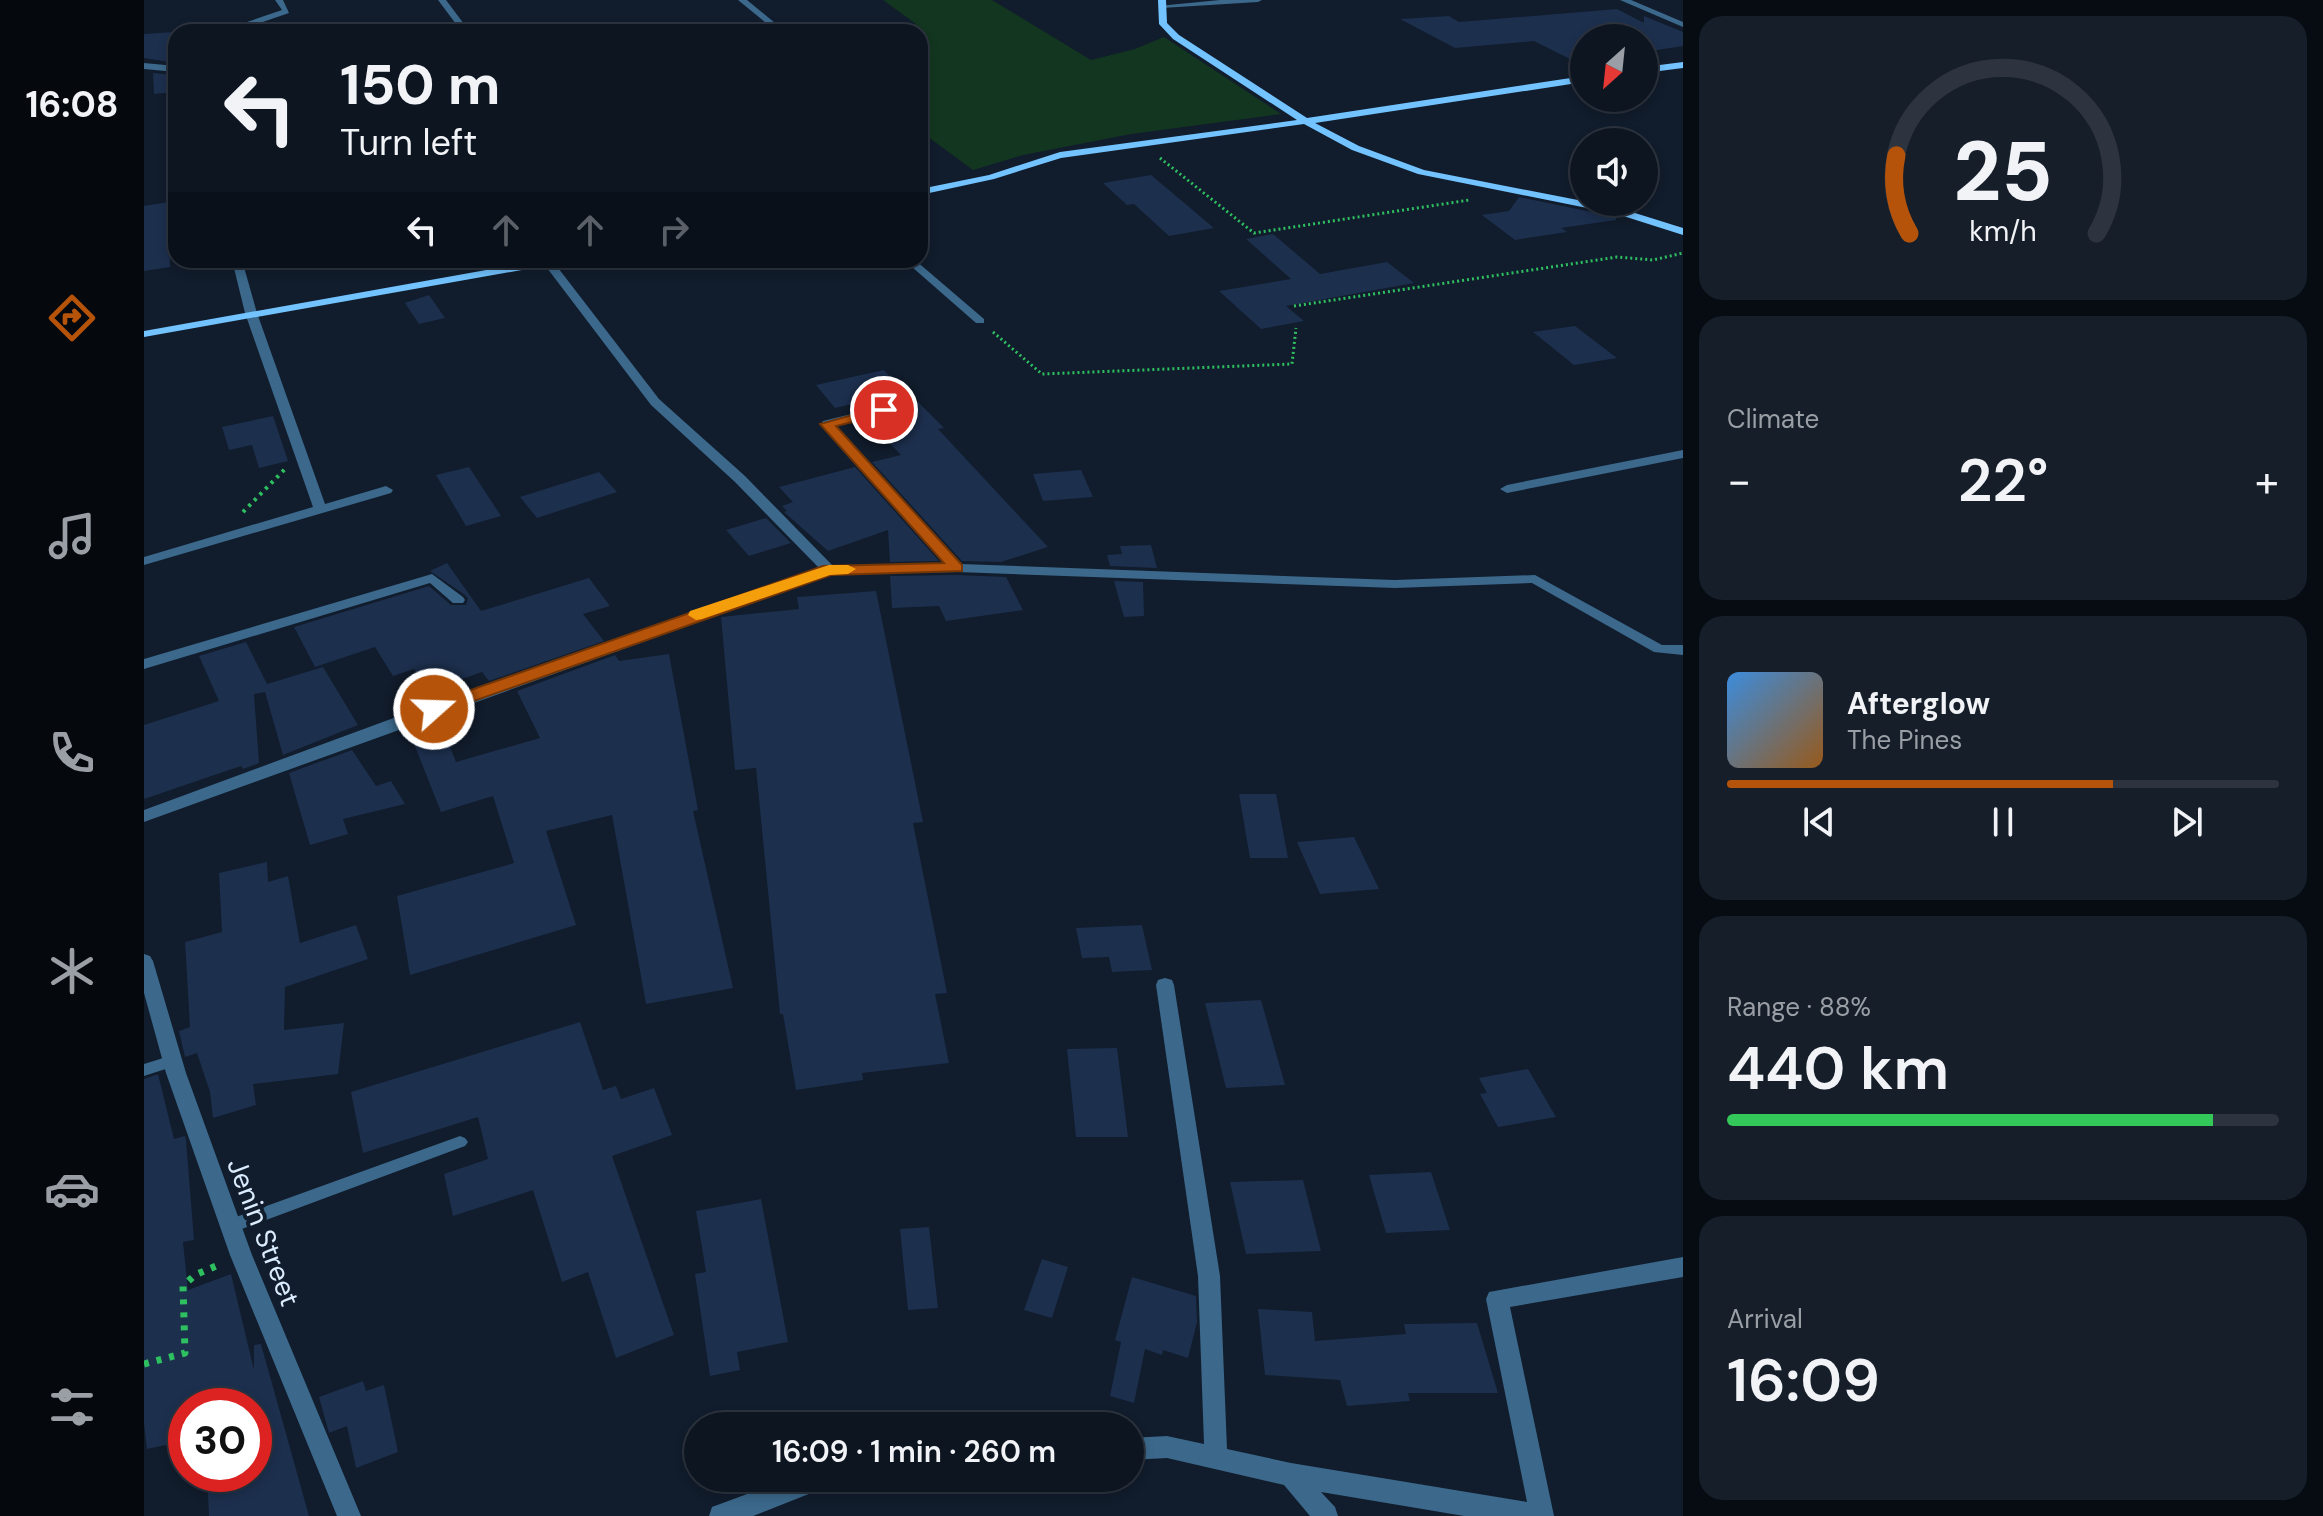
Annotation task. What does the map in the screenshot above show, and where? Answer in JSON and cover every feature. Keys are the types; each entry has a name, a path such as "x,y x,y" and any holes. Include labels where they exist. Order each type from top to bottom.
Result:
{"street":[{"path":"250,24 277,17 286,11 279,0"},
{"path":"442,0 460,24"},
{"path":"742,0 772,24"},
{"path":"1258,0 1162,3 1163,24 1176,37 1356,149 1420,171 1514,193 1612,208 1683,232"},
{"path":"1624,0 1683,25"},
{"path":"1658,68 1683,65"},
{"path":"144,66 168,68"},
{"path":"928,190 991,177 1060,155 1570,81"},
{"path":"239,268 251,313 320,508"},
{"path":"144,334 511,268"},
{"path":"557,268 655,402 740,479 829,570"},
{"path":"918,268 980,321"},
{"path":"884,410 827,424 957,568"},
{"path":"1507,489 1683,454"},
{"path":"144,561 386,490"},
{"path":"144,816 829,570 957,568 1395,584 1535,579 1659,649 1683,650"},
{"path":"144,664 432,578 458,600"},
{"name":"Jenin Street","path":"144,961 173,1061 241,1255 349,1516"},
{"path":"1165,985 1209,1276 1216,1458"},
{"path":"1542,1516 1497,1299 1683,1267"},
{"path":"1144,1448 1167,1447 1291,1475 1536,1516"},
{"path":"1291,1475 1326,1516"},
{"path":"721,1516 784,1492"}],"lane":[{"path":"144,1070 173,1061"},
{"path":"231,1226 460,1142"}],"path":[{"path":"1157,155 1254,233 1514,193"},
{"path":"1294,306 1617,257 1653,260 1683,253"},
{"path":"980,321 1042,374 1292,364 1296,328"},
{"path":"216,540 301,453"},
{"path":"144,1364 185,1353 183,1286 195,1275 241,1255"}],"green space":[{"path":"883,0 992,0 1091,60 1135,49 1164,37 1281,114 1131,134 1023,155 973,170 928,137 928,24 916,24"}],"building":[{"path":"1617,9 1644,23 1644,16 1683,32 1683,46 1658,50 1658,24 1570,24 1570,59 1534,41 1455,48 1400,19 1449,16 1459,22"},
{"path":"168,32 168,62 144,58 144,34"},
{"path":"153,73 168,74 168,93 154,94"},
{"path":"1151,175 1214,228 1169,236 1134,204 1127,205 1103,183"},
{"path":"1519,197 1570,208 1570,216 1611,216 1616,220 1561,228 1567,232 1515,240 1482,215 1509,211"},
{"path":"168,202 168,267 144,271 144,206"},
{"path":"1273,234 1320,274 1387,262 1414,283 1286,306 1304,321 1261,329 1219,291 1291,279 1246,239"},
{"path":"429,295 445,318 419,324 405,303"},
{"path":"1575,326 1617,358 1574,365 1533,332"},
{"path":"884,370 913,403 918,402 944,428 938,429 1048,547 1001,562 962,561 872,462 901,455 868,421 889,416 892,408 883,403 857,409 852,404 835,408 816,385"},
{"path":"273,416 288,461 259,468 252,445 229,450 222,427"},
{"path":"469,467 501,516 466,526 436,475"},
{"path":"855,467 939,561 890,562 888,530 828,551 784,512 787,511 782,506 793,502 779,487"},
{"path":"1081,470 1093,497 1043,501 1033,474"},
{"path":"599,472 617,492 537,518 520,497"},
{"path":"766,518 791,543 749,556 726,530"},
{"path":"1151,545 1157,568 1110,566 1107,555 1122,554 1120,546"},
{"path":"447,563 481,611 589,578 610,606 583,614 604,641 489,681 482,672 427,691 414,669 393,676 375,647 315,667 294,627 429,586 451,605 466,605 468,598 465,595 430,571"},
{"path":"890,576 1006,577 1023,610 946,621 939,606 892,608"},
{"path":"1114,581 1143,582 1144,616 1124,617"},
{"path":"876,591 923,822 913,823 947,993 935,994 949,1063 862,1073 863,1080 796,1090 783,1014 780,1014 756,768 735,770 721,617 799,609 797,597"},
{"path":"246,642 267,684 323,667 358,725 283,755 265,692 254,694 259,763 243,769 241,766 144,799 144,725 219,701 199,656"},
{"path":"669,654 698,810 693,811 733,988 646,1004 612,815 546,831 576,925 410,975 397,896 514,863 493,796 441,812 409,731 440,722 456,762 540,738 517,691 615,655 619,661"},
{"path":"352,750 376,786 391,781 405,804 343,819 348,834 310,845 289,773"},
{"path":"1239,794 1276,794 1288,858 1250,858"},
{"path":"1354,837 1379,889 1320,894 1297,842"},
{"path":"267,862 268,882 288,876 300,943 356,925 368,959 285,987 284,1030 344,1023 338,1074 253,1084 256,1105 213,1118 210,1092 197,1053 185,1057 179,1031 190,1027 185,942 222,932 219,873"},
{"path":"1142,925 1152,970 1112,972 1109,957 1082,958 1076,928"},
{"path":"1261,1000 1285,1085 1226,1088 1205,1003"},
{"path":"580,1022 603,1090 616,1086 621,1099 654,1088 672,1135 612,1156 674,1335 616,1358 588,1272 562,1282 533,1190 453,1216 444,1174 488,1159 478,1117 363,1153 351,1092"},
{"path":"1117,1048 1128,1137 1076,1137 1067,1049"},
{"path":"1528,1069 1556,1117 1498,1127 1480,1094 1487,1093 1479,1078"},
{"path":"158,1074 174,1139 185,1136 186,1140 194,1240 183,1242 188,1290 231,1274 254,1370 254,1345 261,1344 309,1516 209,1516 208,1492 272,1492 272,1388 168,1388 168,1444 147,1449 144,1423 144,1079"},
{"path":"1431,1172 1450,1230 1386,1233 1369,1175"},
{"path":"1303,1180 1321,1251 1246,1254 1230,1182"},
{"path":"761,1199 788,1342 737,1352 740,1370 710,1376 695,1274 706,1272 696,1211"},
{"path":"929,1227 938,1308 908,1310 900,1229"},
{"path":"1042,1259 1068,1267 1052,1318 1024,1310"},
{"path":"1132,1277 1196,1296 1197,1322 1188,1358 1163,1350 1162,1355 1145,1349 1134,1403 1110,1396 1121,1342 1115,1340"},
{"path":"1258,1309 1312,1312 1315,1341 1406,1334 1404,1324 1477,1323 1498,1393 1408,1393 1410,1401 1347,1406 1340,1380 1265,1375"},
{"path":"363,1381 366,1391 384,1385 398,1452 356,1468 347,1426 329,1433 319,1397"}],"slow traffic":[{"path":"696,615 829,570 848,569"}],"route":[{"path":"434,709 829,570 957,568 827,424 884,410"}]}
